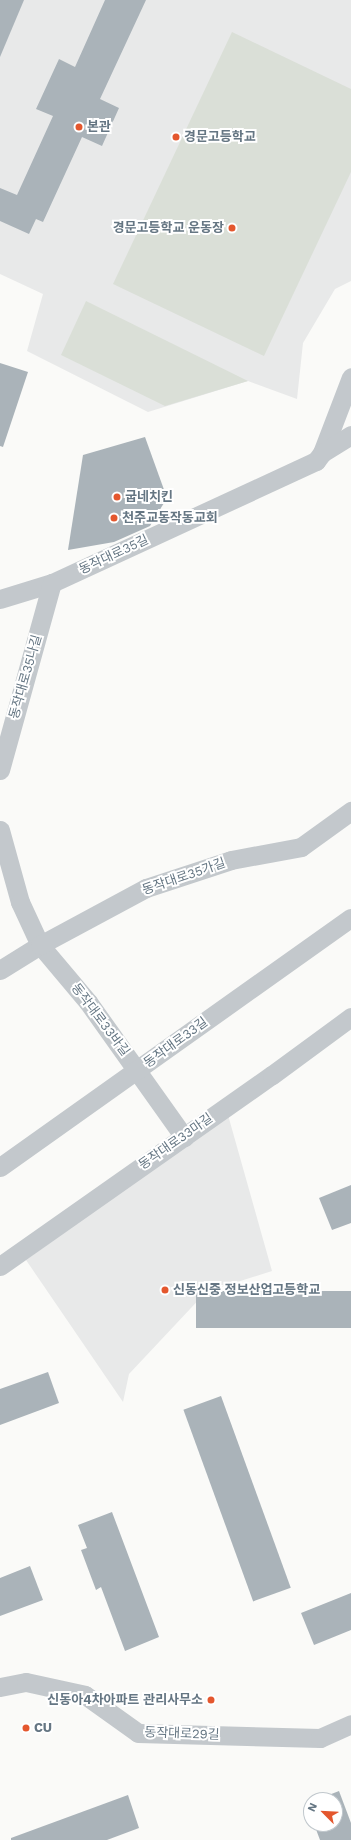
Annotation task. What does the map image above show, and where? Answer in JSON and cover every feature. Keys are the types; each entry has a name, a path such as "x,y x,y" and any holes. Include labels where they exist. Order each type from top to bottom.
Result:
{"street":[{"path":"322,454 351,377"},
{"name":"동작대로35길","path":"0,599 52,583 316,461 322,454 351,435"},
{"name":"동작대로35나길","path":"0,770 52,583"},
{"name":"동작대로35가길","path":"0,970 40,945 146,888 231,860 301,847 351,812"},
{"path":"0,830 20,902 40,945"},
{"name":"동작대로33길","path":"0,1167 351,918"},
{"name":"동작대로33바길","path":"40,945 88,1002 184,1137"},
{"name":"동작대로33마길","path":"0,1266 184,1137 351,1017"},
{"name":"동작대로29길","path":"0,1688 26,1682 85,1695 138,1733 320,1738 351,1724"}],"shaded area":[{"name":"경문고등학교","path":"0,0 351,0 351,281 335,289 303,343 297,399 248,381 148,412 27,351 43,294 0,274"},
{"name":"경문고등학교 운동장","path":"232,32 351,89 351,172 264,356 113,284"},
{"path":"86,301 248,381 165,406 61,355"},
{"path":"228,1115 272,1271 206,1292 129,1374 123,1402 26,1260"}],"building":[{"path":"0,0 24,0 0,57"},
{"name":"본관","path":"105,0 146,0 100,99 119,108 102,146 82,137 43,222 36,219 29,234 0,221 0,188 17,195 53,116 36,109 59,59 75,67"},
{"path":"0,363 28,372 3,447 0,446"},
{"name":"천주교동작동교회","path":"145,437 167,498 150,526 114,542 68,550 83,455"},
{"path":"351,1185 351,1223 332,1230 319,1198"},
{"path":"196,1291 351,1291 351,1328 196,1328"},
{"path":"48,1372 59,1403 0,1425 0,1389"},
{"path":"221,1396 291,1588 253,1601 183,1410"},
{"path":"112,1512 159,1637 125,1651 101,1587 96,1590 81,1550 87,1548 78,1525"},
{"path":"30,1566 43,1600 0,1616 0,1578"},
{"path":"351,1593 351,1630 314,1645 301,1613"},
{"path":"128,1795 139,1828 107,1840 11,1840 11,1838"},
{"path":"343,1802 351,1823 351,1840 320,1840 317,1832 343,1832"}],"place":[{"name":"본관","path":"79,127"},
{"name":"경문고등학교","path":"176,137"},
{"name":"경문고등학교 운동장","path":"232,228"},
{"name":"굽네치킨","path":"117,497"},
{"name":"천주교동작동교회","path":"114,518"},
{"name":"신동신중 정보산업고등학교","path":"165,1290"},
{"name":"신동아4차아파트 관리사무소","path":"211,1700"},
{"name":"CU","path":"26,1728"}]}
